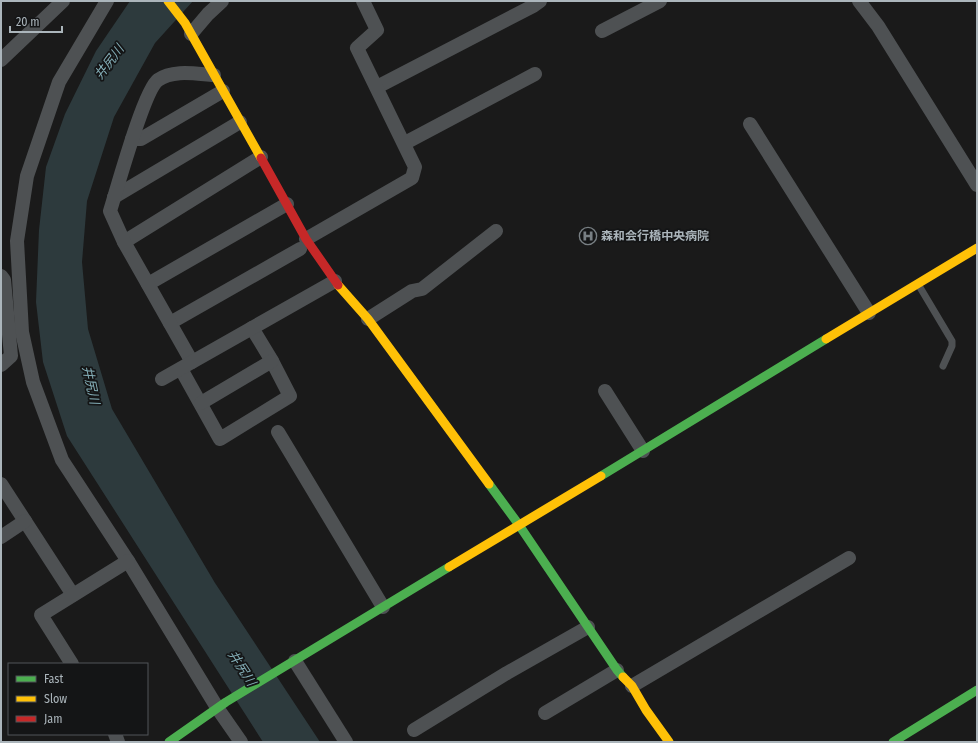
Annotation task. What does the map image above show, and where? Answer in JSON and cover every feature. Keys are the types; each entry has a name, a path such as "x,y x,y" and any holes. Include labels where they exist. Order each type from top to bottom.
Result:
{"street":[{"path":"1,60 63,1"},
{"path":"107,1 59,82 27,176 17,241 22,332 33,382 62,460 222,706 240,742"},
{"path":"168,1 188,28 261,157 287,204 303,244 368,319 519,525 618,670 632,686 646,710 669,742"},
{"path":"188,28 208,14 222,1"},
{"path":"170,324 412,178 415,167 405,143 357,48 377,30 363,1"},
{"path":"376,87 540,1"},
{"path":"602,31 660,1"},
{"path":"859,1 878,26 977,185"},
{"path":"405,143 535,74"},
{"path":"214,75 169,75 158,80 152,86 132,139 110,211 124,242 170,324 201,403 220,439 290,396 272,361 252,328"},
{"path":"132,139 141,139 223,91"},
{"path":"114,197 240,122"},
{"path":"750,124 869,313"},
{"path":"124,242 261,157"},
{"path":"148,284 287,204"},
{"path":"368,319 412,291 422,289 496,231"},
{"path":"169,742 222,706 292,663 977,248"},
{"path":"1,276 4,280 11,356 1,365"},
{"path":"162,379 335,281"},
{"path":"201,403 272,361"},
{"path":"605,391 643,451"},
{"path":"278,432 384,607"},
{"path":"1,484 73,595"},
{"path":"1,537 25,521"},
{"path":"632,686 849,558"},
{"path":"71,663 41,615 128,561"},
{"path":"414,730 507,673 588,627"},
{"path":"292,663 346,742"},
{"path":"545,713 618,670"},
{"path":"893,742 977,690"}],"lane":[{"path":"918,284 952,341 952,346 943,366"}],"water":[{"name":"井尻川","path":"130,1 193,1 155,43 114,117 87,201 82,262 88,329 112,409 215,583 320,742 263,742 67,436 43,362 36,302 39,230 46,167 65,114 96,51"}],"traffic: fast":[{"path":"601,476 826,339"},
{"path":"489,484 519,525 623,677"},
{"path":"169,742 226,702 449,567"},
{"path":"893,742 977,690"}],"traffic: slow":[{"path":"168,1 185,23 261,158"},
{"path":"826,339 977,248"},
{"path":"338,285 368,319 489,484"},
{"path":"449,567 601,476"},
{"path":"623,677 632,686 646,710 669,742"}],"traffic: jam":[{"path":"261,158 306,239 338,285"}],"place":[{"name":"森和会行橋中央病院","path":"588,236"}]}
